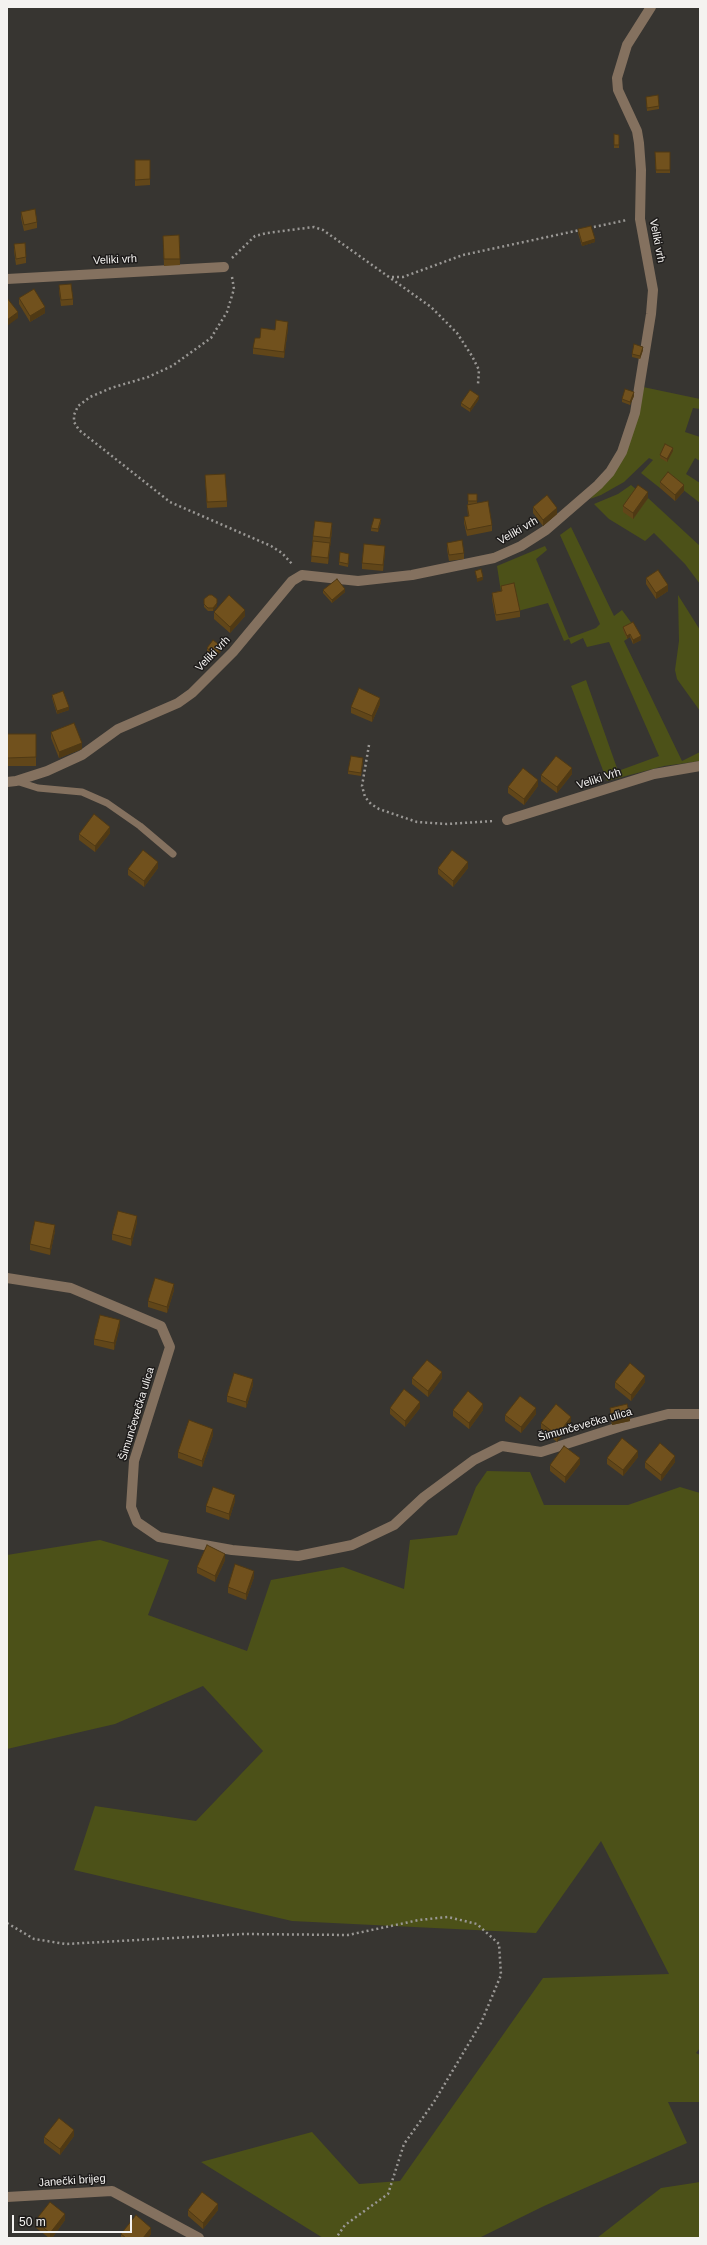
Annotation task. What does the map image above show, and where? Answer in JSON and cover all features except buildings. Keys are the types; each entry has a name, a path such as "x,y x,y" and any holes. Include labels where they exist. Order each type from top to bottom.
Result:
{"street":[{"name":"Veliki vrh","path":"12,781 47,771 82,755 118,729 178,703 192,693 233,652 292,581 299,576 358,581 412,575 494,558 521,546 546,530 598,485 614,465 630,432 646,356 653,290 640,219 641,170 637,131 621,99 618,90 617,78 627,45 651,7"},
{"name":"Veliki vrh","path":"7,279 224,266"},
{"name":"Veliki Vrh","path":"507,820 654,774 700,766"},
{"name":"Šimunčevečka ulica","path":"7,1278 71,1288 161,1326 170,1347 134,1461 131,1507 138,1522 159,1537 232,1550 298,1556 352,1544 394,1525 424,1497 474,1460 502,1446 541,1452 622,1426 668,1414 700,1414"},
{"name":"Janečki brijeg","path":"7,2197 112,2191 198,2238"}],"lane":[{"path":"12,781 38,788 82,792 107,803 140,826 173,854"}],"path":[{"path":"391,277 403,277 463,255 633,218 640,219"},
{"path":"299,576 291,562 271,546 170,502 79,430 74,422 74,415 78,406 90,397 111,388 148,377 172,366 211,338 227,312 234,289 232,278 224,266 255,236 314,227 333,236 430,307 457,334 472,356 479,370 478,384"},
{"path":"369,745 362,786 365,797 371,804 379,809 417,822 447,824 507,820"},
{"path":"7,1923 34,1939 66,1944 244,1934 348,1935 419,1920 448,1917 477,1924 499,1944 501,1975 481,2023 434,2102 404,2144 388,2194 345,2225 336,2238"}],"green space":[{"path":"643,387 700,399 700,409 693,408 685,432 700,437 700,461 695,458 686,474 700,483 700,503 668,478 660,488 641,473 653,460 649,458 624,482 601,495 590,499 614,472"},
{"path":"631,485 638,491 633,519 648,498 700,546 700,584 685,564 654,533 645,541 609,519 594,504 618,494"},
{"path":"571,527 614,616 622,610 633,625 627,639 624,641 682,761 700,752 700,761 664,766 607,781 571,686 586,680 618,771 659,756 609,642 587,647 583,638 571,644 569,639 564,641 548,603 518,611 501,592 497,566 545,546 547,550 536,559 569,638 596,628 600,624 560,535"},
{"path":"678,595 700,630 700,711 677,679 675,670 679,641"},
{"path":"487,1471 530,1472 544,1505 628,1505 680,1487 700,1493 700,2048 696,2053 700,2055 700,2102 668,2102 687,2143 544,2206 479,2238 323,2238 201,2162 312,2132 359,2184 400,2181 543,1978 669,1974 601,1841 536,1933 292,1921 74,1870 95,1806 196,1821 263,1751 203,1686 115,1724 7,1749 7,1555 100,1540 169,1560 148,1615 247,1651 271,1580 343,1567 404,1589 410,1540 457,1535 476,1487"},
{"path":"700,2182 700,2238 597,2238 661,2188"}]}
